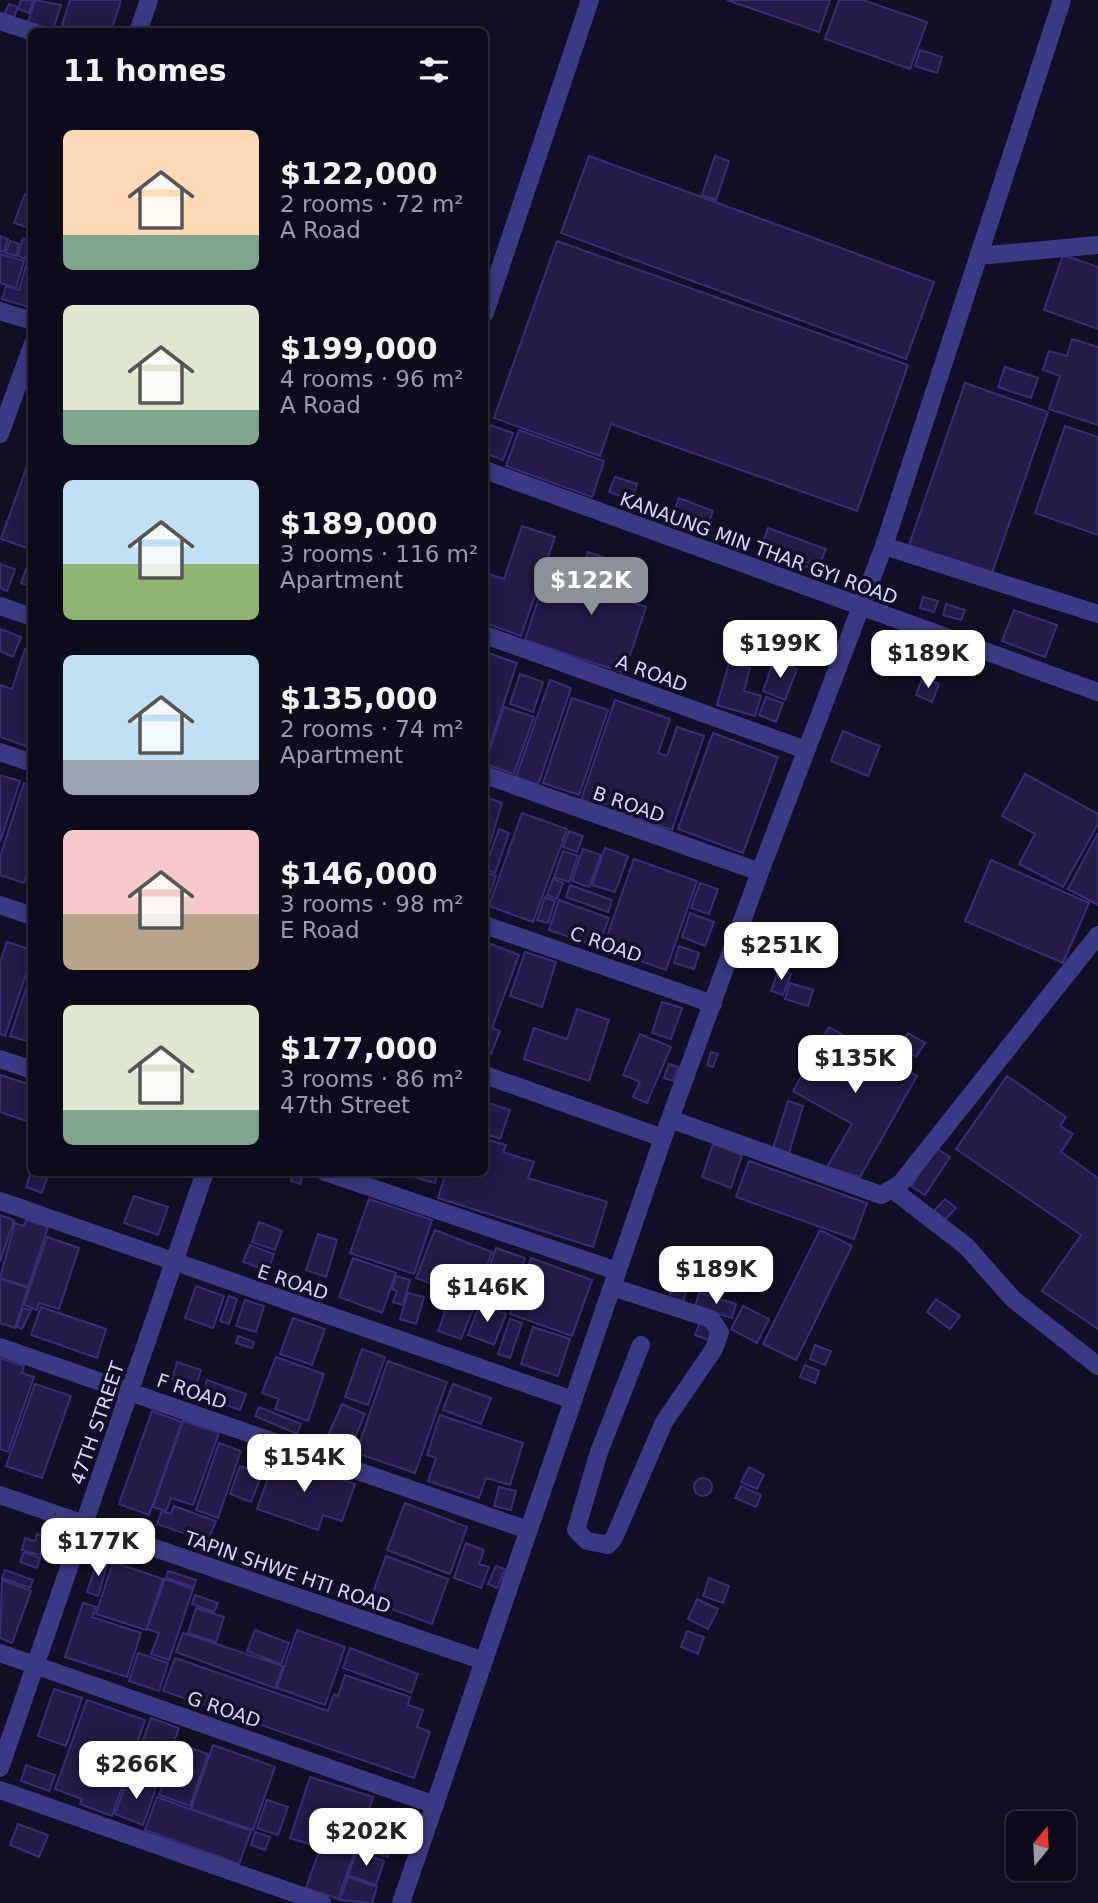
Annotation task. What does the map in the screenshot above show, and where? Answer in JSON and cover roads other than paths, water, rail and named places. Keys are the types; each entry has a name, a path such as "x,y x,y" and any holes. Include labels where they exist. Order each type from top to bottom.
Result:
{"street":[{"path":"139,28 149,0"},
{"path":"488,304 590,0"},
{"path":"401,1903 663,1138 760,872 884,546 1062,0"},
{"path":"0,21 28,30"},
{"path":"978,256 1098,245"},
{"path":"0,311 28,320"},
{"path":"0,434 28,357"},
{"name":"KANAUNG MIN THAR GYI ROAD","path":"488,471 859,608 1098,692"},
{"path":"884,546 1098,614"},
{"path":"0,606 28,616"},
{"name":"A ROAD","path":"488,636 806,750"},
{"path":"0,752 28,762"},
{"name":"B ROAD","path":"488,776 760,872"},
{"path":"0,905 28,915"},
{"name":"C ROAD","path":"488,926 713,1003"},
{"path":"670,1119 881,1195 901,1184 1098,935"},
{"path":"0,1059 28,1069"},
{"path":"488,1076 663,1138"},
{"name":"47TH STREET","path":"0,1768 204,1176"},
{"path":"336,1176 614,1279 711,1319 720,1332 714,1349 664,1422 614,1538 608,1545 587,1541 576,1530 599,1452 641,1345"},
{"path":"892,1189 966,1246 1013,1298 1098,1366"},
{"name":"E ROAD","path":"0,1202 573,1400"},
{"name":"F ROAD","path":"0,1347 528,1530"},
{"name":"TAPIN SHWE HTI ROAD","path":"0,1495 484,1661"},
{"name":"G ROAD","path":"0,1653 435,1805"},
{"path":"0,1790 321,1903"}]}
